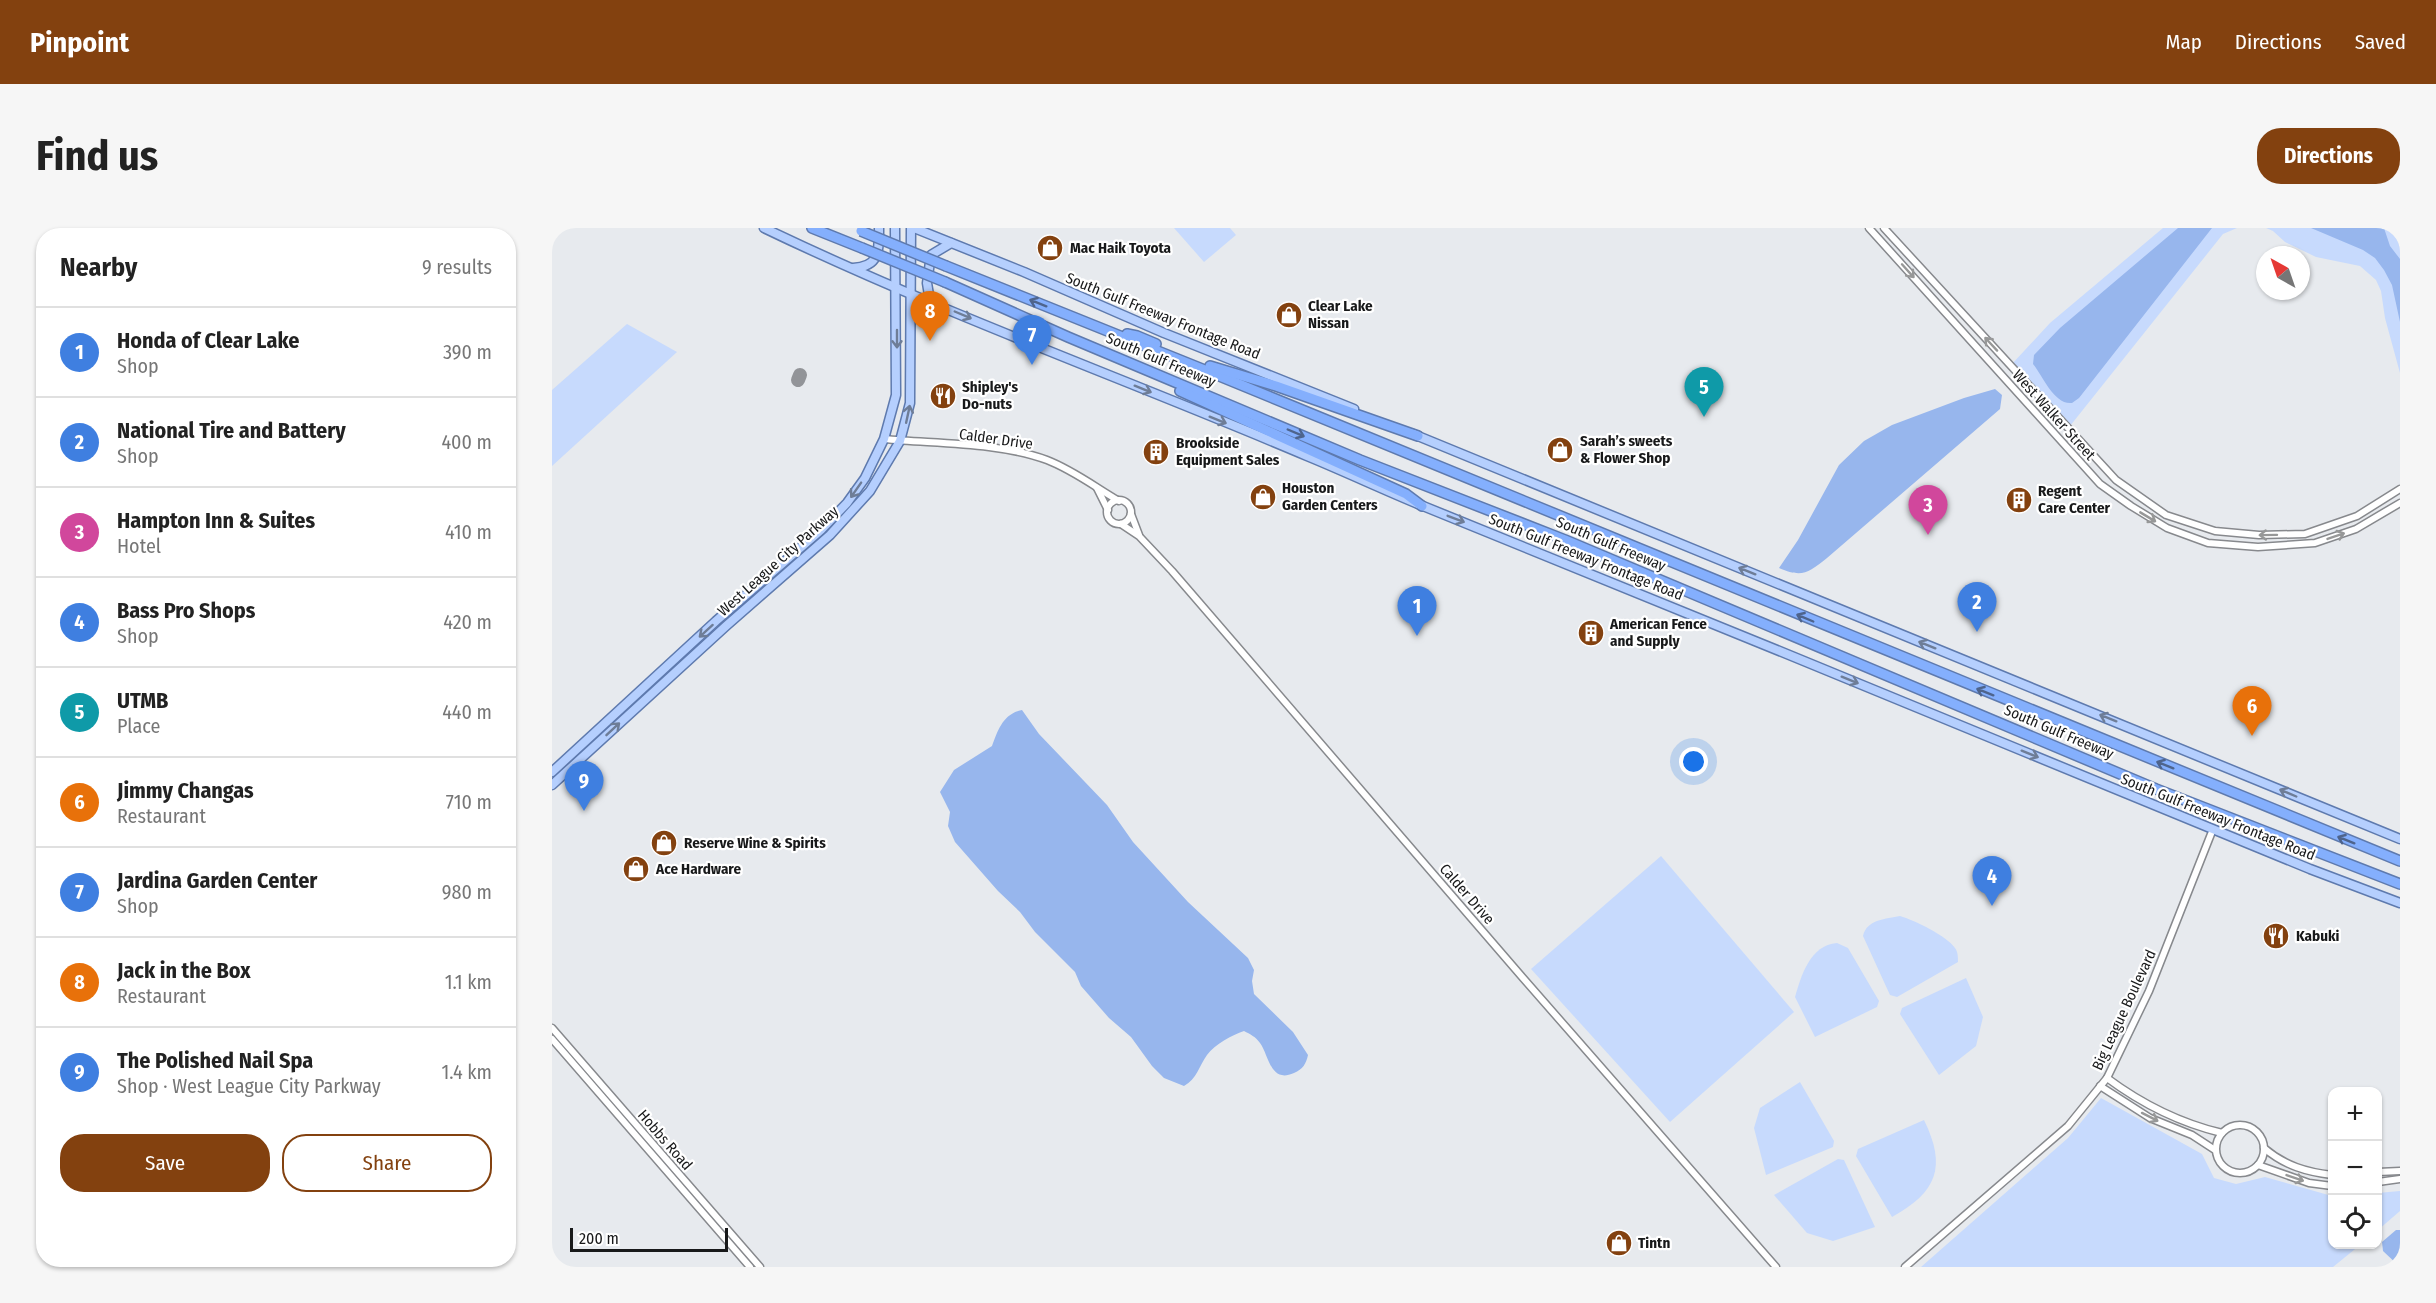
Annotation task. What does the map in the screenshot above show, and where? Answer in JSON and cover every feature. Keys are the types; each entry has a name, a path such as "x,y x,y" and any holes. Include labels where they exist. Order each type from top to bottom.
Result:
{"highway":[{"name":"South Gulf Freeway","path":"812,228 945,282 1039,324 1424,486 1565,540 2156,789 2400,885"},
{"name":"South Gulf Freeway","path":"858,229 2400,861"},
{"path":"1039,324 1082,349 1406,494 1422,506"},
{"path":"1112,333 1137,336 1215,368 1275,386 1418,436"}],"main road":[{"name":"South Gulf Freeway Frontage Road","path":"764,228 850,268 1071,361 1306,455 1422,506 1560,560 2310,869 2400,903"},
{"path":"850,268 861,268 874,261 879,249 879,228"},
{"name":"West League City Parkway","path":"552,785 592,748 653,685 821,530 847,503 865,478 884,439 896,395 895,228"},
{"name":"South Gulf Freeway Frontage Road","path":"912,228 2400,839"},
{"name":"West League City Parkway","path":"552,772 847,518 870,491 900,441 910,403 909,292 912,228"},
{"path":"930,301 927,283 931,255 951,243"},
{"path":"588,739 592,748"}],"street":[{"name":"West Walker Street","path":"1869,228 2100,484 2167,528 2208,543 2258,547 2315,543 2356,529 2400,503"},
{"name":"West Walker Street","path":"1884,228 2116,480 2166,515 2216,531 2259,535 2305,534 2357,516 2400,489"},
{"name":"Calder Drive","path":"884,439 1005,450 1034,456 1059,465 1119,501"},
{"path":"1097,488 1111,520 1121,524 1131,514 1126,503 1119,501 1112,503 1108,510"},
{"name":"Calder Drive","path":"1131,514 1139,536"},
{"name":"Calder Drive","path":"1121,524 1139,536 1172,571 1776,1267"},
{"name":"Big League Boulevard","path":"1905,1267 2068,1126 2107,1078 2149,991 2213,829"},
{"name":"Hobbs Road","path":"552,1028 760,1267"},
{"name":"Hobbs Road","path":"552,1039 750,1267"},
{"path":"2107,1078 2145,1104 2204,1129 2222,1132"},
{"path":"2100,1086 2150,1118 2192,1135 2215,1150"},
{"path":"2235,1125 2251,1128 2258,1133 2264,1148 2263,1157 2258,1165 2245,1173 2228,1171 2221,1166 2215,1150 2216,1142 2222,1132 2235,1125"},
{"path":"2264,1148 2288,1165 2328,1174"},
{"path":"2258,1165 2308,1182 2328,1185"},
{"path":"2382,1172 2400,1171"},
{"path":"2382,1181 2400,1179"}],"shaded area":[{"path":"1174,228 1230,228 1236,235 1204,262"},
{"path":"2163,228 2237,228 2223,234 2070,426 2012,364 2050,323"},
{"path":"2178,228 2212,228 2079,398 2072,403 2054,395 2033,364 2034,355 2060,328"},
{"path":"2266,228 2400,228 2400,373 2385,318 2381,291 2376,280 2360,266 2316,257 2310,254 2310,246 2293,246"},
{"path":"2311,228 2384,228 2390,246 2400,259 2400,322 2392,285 2375,258 2363,250"},
{"path":"627,324 677,352 552,466 552,390"},
{"path":"1995,389 2002,395 2000,409 1827,558 1804,572 1794,573 1779,568 1798,540 1839,465 1864,441 1892,425"},
{"path":"1022,710 1039,734 1107,805 1133,842 1188,902 1248,958 1254,970 1252,981 1254,994 1293,1032 1308,1055 1300,1070 1286,1075 1275,1072 1258,1041 1244,1031 1214,1047 1192,1080 1184,1086 1164,1078 1152,1066 1131,1037 1109,1018 1081,986 1075,972 1035,932 1020,912 998,891 955,842 948,826 950,812 940,792 954,770 992,746 1006,719"},
{"path":"1661,856 1794,1012 1670,1122 1531,969"},
{"path":"1900,916 1945,938 1956,950 1958,962 1897,997 1890,995 1863,936 1868,926 1873,923"},
{"path":"1837,943 1848,948 1879,1001 1877,1007 1815,1037 1795,997 1800,980 1813,955 1828,945"},
{"path":"1966,978 1983,1017 1976,1046 1939,1075 1900,1014 1902,1008"},
{"path":"1800,1082 1834,1141 1833,1147 1766,1175 1754,1128 1760,1108"},
{"path":"2101,1098 2202,1154 2214,1178 2236,1184 2265,1177 2328,1195 2328,1249 2355,1249 2333,1267 1921,1267 2068,1138"},
{"path":"1924,1120 1935,1151 1936,1165 1933,1177 1928,1188 1919,1198 1892,1217 1856,1156 1858,1149"},
{"path":"1838,1159 1844,1160 1875,1227 1833,1241 1807,1233 1774,1195"},
{"path":"2400,1191 2400,1211 2382,1227 2382,1195 2382,1193"},
{"path":"2396,1230 2400,1230 2400,1267 2383,1251 2382,1242"}],"taxiway":[{"path":"798,380 800,375"}],"place":[{"name":"Mac Haik Toyota","path":"1050,248"},
{"name":"Clear Lake Nissan","path":"1289,315"},
{"name":"Jack in the Box","path":"930,341"},
{"name":"Jardina Garden Center","path":"1032,365"},
{"name":"Shipley's Do-nuts","path":"943,396"},
{"name":"UTMB","path":"1704,417"},
{"name":"Sarah’s sweets & Flower Shop","path":"1560,450"},
{"name":"Brookside Equipment Sales","path":"1156,452"},
{"name":"Houston Garden Centers","path":"1263,497"},
{"name":"Regent Care Center","path":"2019,500"},
{"name":"Hampton Inn & Suites","path":"1928,535"},
{"name":"National Tire and Battery","path":"1977,632"},
{"name":"American Fence and Supply","path":"1591,633"},
{"name":"Honda of Clear Lake","path":"1417,636"},
{"name":"Jimmy Changas","path":"2252,736"},
{"name":"The Polished Nail Spa","path":"584,811"},
{"name":"Reserve Wine & Spirits","path":"664,843"},
{"name":"Ace Hardware","path":"636,869"},
{"name":"Bass Pro Shops","path":"1992,906"},
{"name":"Kabuki","path":"2276,936"},
{"name":"Tintn","path":"1619,1243"}]}
